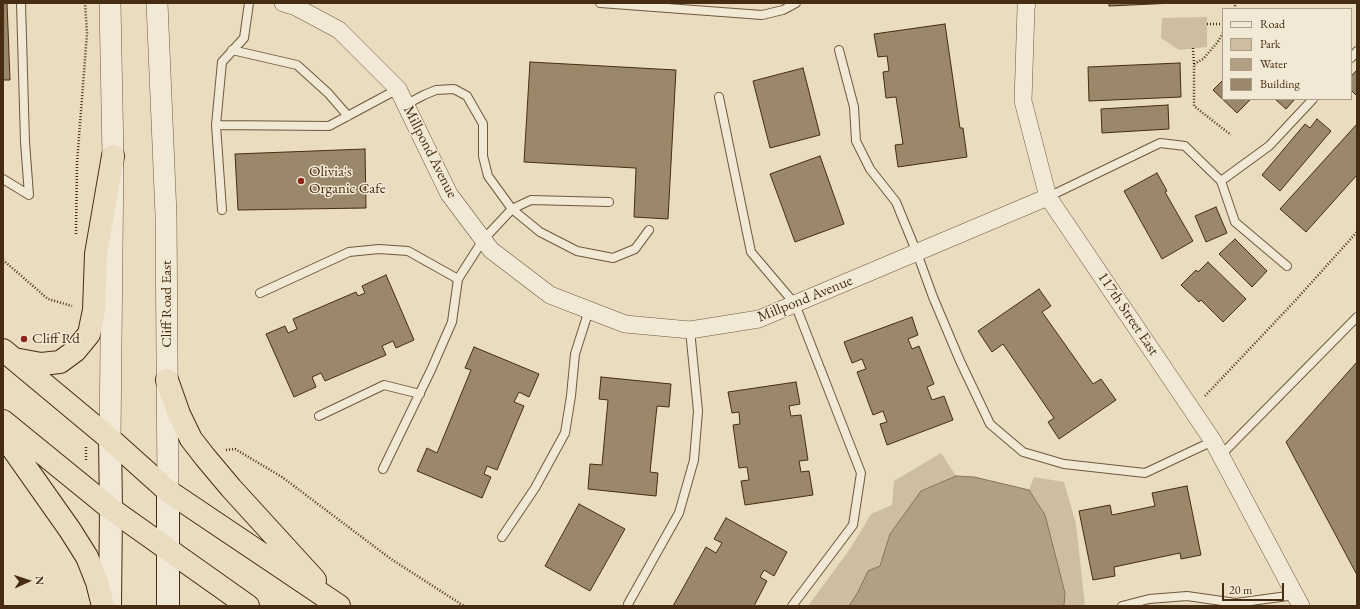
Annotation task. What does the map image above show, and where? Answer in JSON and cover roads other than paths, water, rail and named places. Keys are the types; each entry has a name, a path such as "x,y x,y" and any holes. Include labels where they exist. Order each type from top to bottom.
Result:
{"highway":[{"path":"8,354 41,364 60,362 75,351 89,334 94,310 96,254 113,156"},
{"path":"8,354 110,439 168,491 339,606"},
{"path":"167,380 179,414 191,439 230,488 339,606"},
{"path":"3,421 111,509 248,606"},
{"path":"3,436 70,530 86,557 97,582 103,606"}],"main road":[{"path":"110,439 110,606"},
{"name":"Cliff Road East","path":"168,491 168,606"}],"street":[{"path":"110,3 113,156 110,439"},
{"name":"Cliff Road East","path":"157,3 166,215 168,491"},
{"name":"Millpond Avenue","path":"283,3 296,7 339,30 398,89 449,194 490,250 550,296 625,324 690,330 759,319 1048,197"},
{"name":"117th Street East","path":"1027,3 1023,101 1048,197 1217,448 1298,600"}],"lane":[{"path":"3,179 29,195 25,142 21,3"},
{"path":"222,210 216,125 222,62 244,38 249,3"},
{"path":"600,3 762,15 783,10 796,3"},
{"path":"232,50 297,66 328,92 348,116"},
{"path":"839,50 854,107 856,141 870,169 896,202 957,354 990,424 1023,452 1064,464 1145,473 1217,448 1357,317"},
{"path":"216,125 328,126 398,89"},
{"path":"406,105 436,90 454,89 467,96 482,124 483,156 488,176 512,209 540,232 577,251 613,258 635,249 649,230"},
{"path":"719,96 751,252 795,304 861,473 853,525 792,606"},
{"path":"1221,181 1269,146 1312,100"},
{"path":"1048,197 1160,142 1185,146 1221,181 1235,222 1287,266"},
{"path":"383,469 420,394 452,322 458,279 483,240 512,209 530,200 609,202"},
{"path":"260,293 348,252 379,249 408,250 458,279"},
{"path":"502,537 535,488 565,433 571,396 575,354 589,310"},
{"path":"628,604 679,513 694,460 698,411 690,330"},
{"path":"319,416 384,385 420,394"},
{"path":"1122,606 1149,599 1187,596 1236,605 1298,600"}],"water":[{"path":"956,476 974,477 1029,490 1045,515 1065,593 1064,606 849,606 858,592 868,571 880,566 890,534 921,491"}],"place":[{"name":"Olivia's Organic Cafe","path":"301,181"},
{"name":"Cliff Rd","path":"24,339"}]}
